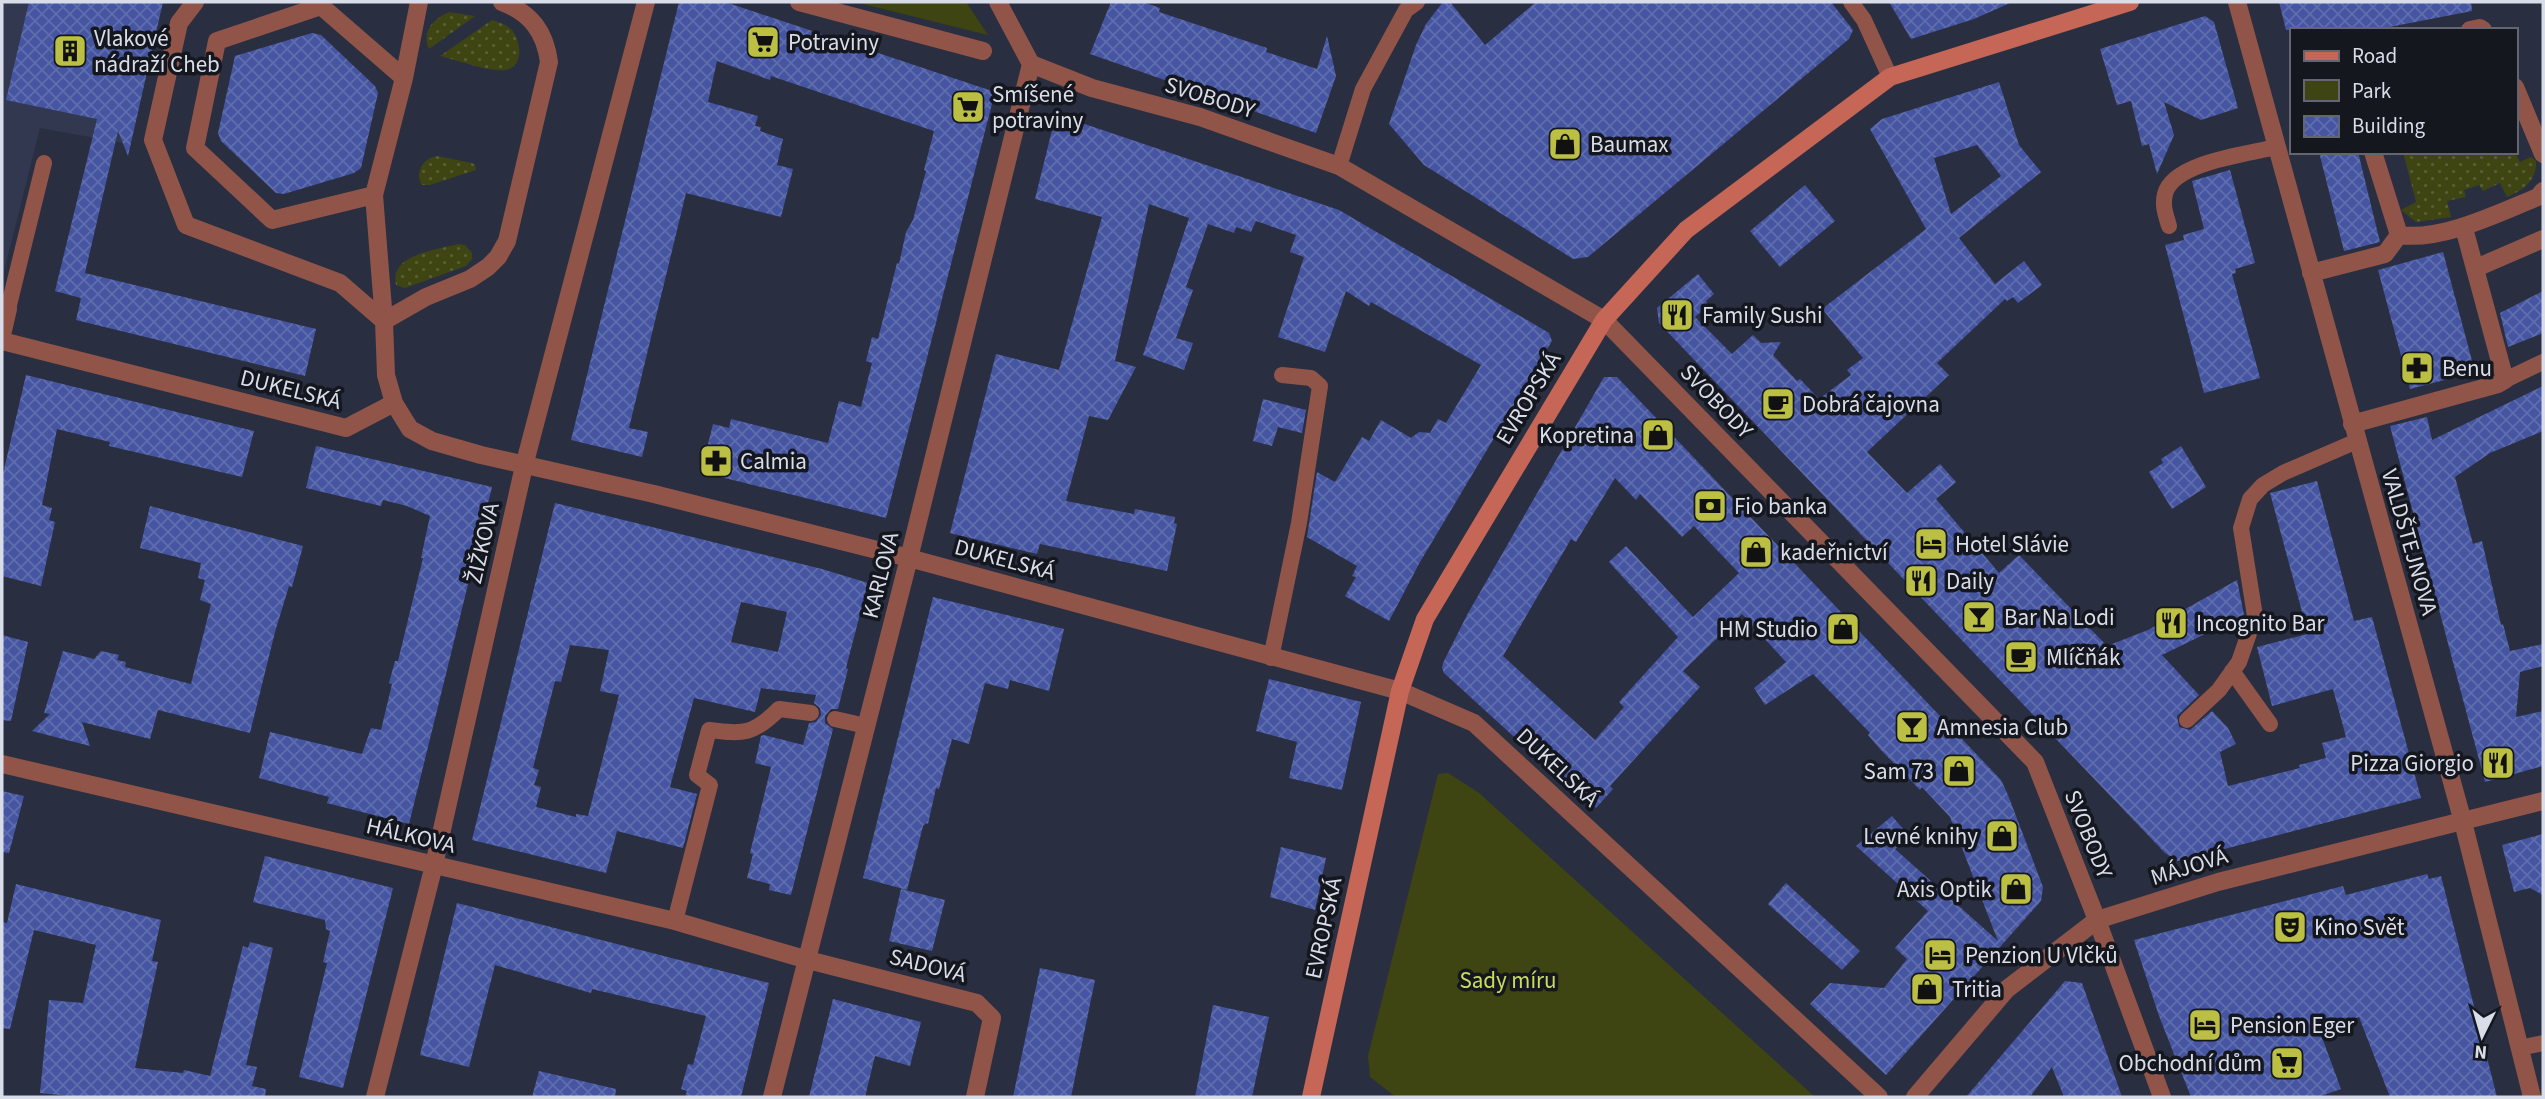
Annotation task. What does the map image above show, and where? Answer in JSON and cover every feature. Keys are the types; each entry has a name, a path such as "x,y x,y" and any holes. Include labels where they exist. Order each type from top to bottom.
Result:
{"main road":[{"name":"EVROPSKÁ","path":"1317,1094 1400,691 1425,619 1604,320 1686,230 1890,76 2130,2"}],"street":[{"path":"195,2 179,23 153,140 186,225 340,283 384,321"},
{"path":"394,403 386,375 374,195 404,78 419,2"},
{"path":"384,321 426,297 470,279 498,257 507,241 549,62 545,40 538,26 524,12 502,2"},
{"name":"ŽIŽKOVA","path":"375,1097 434,865 524,466 646,2"},
{"path":"799,2 983,51"},
{"path":"999,2 1031,64"},
{"name":"VALDŠTEJNOVA","path":"2237,2 2463,822 2532,1097"},
{"path":"374,195 272,220 195,148 217,41 321,6 404,78"},
{"name":"SVOBODY","path":"1031,64 1092,88 1200,117 1339,166 1604,320 2035,762 2162,1097"},
{"name":"KARLOVA","path":"772,1097 1031,64"},
{"path":"2517,92 2543,154"},
{"path":"2374,154 2399,235"},
{"path":"2399,235 2411,237 2464,228 2538,197 2543,191"},
{"path":"2354,432 2505,380 2464,228"},
{"path":"2311,273 2385,254 2399,235"},
{"path":"2476,268 2543,239"},
{"path":"2,335 8,309"},
{"name":"DUKELSKÁ","path":"2,341 346,428 394,403 410,429 432,441 524,466 653,494 909,558 1400,691 1474,723 1879,1097"},
{"name":"HÁLKOVA","path":"2,764 675,921 808,960"},
{"name":"MÁJOVÁ","path":"1915,1097 2007,989 2097,920 2218,881 2543,801"},
{"name":"SADOVÁ","path":"808,960 977,1003 992,1018 975,1097"}],"lane":[{"path":"1339,166 1363,89 1406,10 1417,2"},
{"path":"1851,2 1864,20 1890,76"},
{"path":"2169,226 2163,209 2165,192 2176,178 2190,168 2276,147"},
{"path":"8,309 44,163"},
{"path":"2505,380 2543,362"},
{"path":"1271,658 1299,523 1320,386 1311,378 1282,375"},
{"path":"2187,720 2219,690 2239,662 2255,616 2241,528 2250,499 2263,485 2354,432"},
{"path":"2232,671 2270,724"},
{"path":"675,921 710,785 697,775 709,730 741,734 765,723 779,709 811,713"},
{"path":"835,719 866,726"},
{"path":"2519,1048 2543,1043"}],"shaded area":[{"path":"2,2 151,2 123,143 40,128 2,279"}],"green space":[{"path":"855,2 966,2 988,35"},
{"path":"449,12 475,16 429,49 426,37 430,27 438,18"},
{"path":"492,20 502,23 515,34 519,53 516,64 511,68 490,69 440,56"},
{"path":"2404,154 2516,154 2520,162 2531,157 2536,161 2532,179 2524,188 2507,197 2500,183 2483,191 2479,185 2464,190 2466,197 2447,201 2451,217 2416,222 2401,210 2416,202"},
{"path":"437,156 472,163 476,170 430,185 422,185 419,176 421,167"},
{"path":"465,245 472,253 472,259 466,266 405,288 396,285 396,275 407,260 427,251"},
{"name":"Sady míru","path":"1448,773 1479,793 1815,1097 1396,1097 1370,1077 1368,1056 1438,774"}],"building":[{"path":"29,2 163,2 128,156 118,131 85,273 316,329 305,376 76,320 81,298 55,291 97,119 6,100"},
{"path":"679,2 725,2 995,92 886,518 701,472 713,424 729,428 731,419 828,443 839,401 861,407 872,363 866,361 872,337 878,339 906,232 913,220 934,131 771,76 770,80 717,61 708,102 758,116 755,126 761,127 760,131 783,139 777,165 793,169 781,217 686,193 629,428 648,432 642,457 571,440"},
{"path":"1111,2 1143,2 1160,8 1159,12 1267,48 1266,52 1317,69 1327,36 1336,76 1316,133 1090,54"},
{"name":"Baumax","path":"1443,2 1450,2 1485,45 1536,2 1831,2 1853,30 1849,39 1588,257 1573,259 1424,165 1389,124 1416,45 1426,24"},
{"path":"1889,2 2010,3 1974,19 1911,39"},
{"path":"2279,2 2471,2 2472,11 2384,28 2286,30"},
{"path":"2205,16 2214,22 2238,108 2201,120 2164,102 2174,135 2157,174 2149,144 2142,146 2131,101 2117,105 2100,49"},
{"path":"312,33 321,35 375,86 378,93 361,168 354,173 284,194 276,193 221,141 218,133 235,56"},
{"path":"1999,82 2019,145 2041,172 1959,238 1995,284 2024,261 2042,285 2018,303 2013,297 2007,301 2005,299 1937,363 1949,375 1867,452 1907,493 1940,464 1956,482 1936,499 1999,573 2019,555 2107,646 2148,630 2237,580 2244,615 2162,655 2199,695 2177,716 2179,727 2190,730 2212,711 2228,728 2236,744 2220,752 2228,786 2300,768 2299,765 2326,758 2322,743 2346,737 2333,689 2272,706 2257,647 2308,634 2270,493 2317,481 2354,621 2372,617 2421,798 2178,861 2165,853 1659,323 1657,308 1698,274 1714,294 1706,301 1708,305 1695,317 1732,354 1753,335 1761,343 1781,342 1773,355 1797,381 1800,379 1819,399 1851,375 1847,370 1863,358 1822,309 1926,229 1870,129 1882,119","holes":["1977,145 2001,176 1951,214 1934,158"]},
{"path":"1064,117 1339,210 1549,333 1552,341 1420,562 1389,621 1345,596 1356,577 1352,576 1357,566 1307,537 1317,472 1335,482 1362,437 1369,441 1381,420 1411,438 1419,432 1430,433 1438,419 1446,423 1481,365 1371,302 1369,306 1346,291 1325,352 1278,337 1304,257 1290,252 1296,235 1256,221 1251,232 1236,227 1234,233 1208,224 1186,287 1193,290 1176,338 1193,343 1184,370 1143,355 1189,218 1149,204 1115,361 1136,367 1108,420 1089,416 1066,501 1134,514 1135,509 1175,517 1174,523 1177,524 1167,571 1040,544 1037,554 950,533 996,354 1059,370 1102,217 1035,199 1054,122"},
{"path":"2320,154 2358,154 2380,242 2344,251"},
{"path":"2230,170 2255,263 2235,269 2236,273 2232,274 2260,378 2204,393 2165,245 2184,240 2183,235 2204,229 2192,181"},
{"path":"1805,185 1835,221 1780,267 1750,231"},
{"path":"2443,252 2475,372 2410,389 2378,270"},
{"path":"2543,291 2543,333 2508,347 2500,313"},
{"path":"26,375 254,431 242,477 109,446 110,442 57,429 42,505 52,508 49,520 55,522 41,586 2,576 2,478"},
{"path":"1604,377 1617,377 2001,780 2043,887 2041,901 1886,1075 1810,1004 1830,983 1884,988 1907,959 1895,948 1928,911 1856,846 1892,816 1910,837 1895,849 1998,941 1950,817 1880,749 1868,735 1870,733 1813,674 1765,705 1754,688 1786,662 1742,614 1683,671 1700,687 1610,786 1613,789 1596,808 1444,673 1443,663 1467,615","holes":["1615,478 1636,500 1640,494 1682,537 1694,526 1739,573 1693,617 1626,546 1609,562 1678,637 1619,702 1624,707 1595,740 1503,656 1571,539 1576,542"]},
{"path":"2543,386 2543,431 2490,453 2455,477 2473,544 2482,541 2501,625 2503,624 2510,651 2543,644 2543,666 2520,672 2516,717 2543,711 2543,766 2485,782 2390,426 2427,417 2432,440"},
{"path":"1263,399 1306,410 1302,433 1278,427 1272,446 1253,441"},
{"path":"316,446 492,487 409,824 327,803 329,797 259,778 270,732 362,754 371,728 381,730 392,684 389,683 395,661 398,661 423,558 430,516 383,500 381,506 306,488"},
{"path":"2181,446 2206,487 2172,509 2149,472 2163,463 2161,459"},
{"path":"555,503 822,569 868,583 838,709 831,709 825,716 825,723 833,729 791,895 769,890 770,884 747,878 753,854 750,853 771,767 755,763 761,736 803,745 809,723 816,722 821,715 820,708 814,703 816,695 761,688 755,712 694,698 670,787 697,794 683,848 617,831 606,873 472,840","holes":["741,602 787,612 778,652 731,642","570,645 609,650 600,691 619,695 588,816 576,814 576,817 536,807 541,787 534,785 539,770 533,768 555,681 561,682"]},
{"path":"150,506 303,546 292,587 289,586 275,632 250,733 158,710 150,739 82,722 90,746 32,731 50,714 44,713 63,651 94,659 101,651 119,655 117,660 126,662 125,667 191,684 211,604 200,600 205,580 198,578 201,563 140,548"},
{"path":"933,597 1064,629 1049,691 1010,680 1008,689 985,683 969,744 952,739 928,824 923,826 907,890 863,878"},
{"path":"2,635 28,642 11,721 2,720"},
{"path":"1269,679 1361,702 1342,790 1289,778 1297,742 1256,731"},
{"path":"2,791 24,796 9,853 2,852"},
{"path":"2543,834 2543,895 2530,888 2514,892 2502,845"},
{"path":"1281,847 1326,858 1315,910 1270,897"},
{"path":"265,856 393,888 343,1088 299,1077 327,963 323,962 330,931 326,929 325,920 253,902"},
{"path":"2427,874 2429,879 2441,876 2497,1097 2390,1097 2359,1017 2320,1032 2341,1089 2318,1097 2191,1097 2159,1016 2134,940 2343,886 2346,895"},
{"path":"1786,883 1860,951 1842,970 1768,904"},
{"path":"16,884 161,920 152,961 158,962 135,1068 183,1073 184,1070 210,1076 243,946 248,948 250,942 273,948 246,1065 257,1067 252,1086 266,1089 265,1097 78,1097 40,1093 49,1000 83,1003 96,945 34,930 10,1029 2,1028 2,922 7,923"},
{"path":"901,889 945,900 932,951 889,941"},
{"path":"457,903 769,983 741,1097 685,1097 687,1091 681,1089 688,1064 693,1065 706,1016 592,989 591,993 495,965 469,1067 420,1055"},
{"path":"1040,968 1095,980 1071,1097 1013,1097"},
{"path":"2065,981 2082,983 2122,1097 2064,1097 2052,1067 2030,1097 1966,1097"},
{"path":"833,999 921,1022 910,1066 875,1056 865,1097 809,1097"},
{"path":"1213,1005 1269,1017 1252,1097 1195,1097"},
{"path":"539,1071 616,1089 615,1097 532,1097"}],"place":[{"name":"Potraviny","path":"763,42"},
{"name":"Vlakové nádraží Cheb","path":"70,51"},
{"name":"Smíšené potraviny","path":"968,107"},
{"name":"Baumax","path":"1565,144"},
{"name":"Family Sushi","path":"1677,315"},
{"name":"Benu","path":"2417,368"},
{"name":"Dobrá čajovna","path":"1778,404"},
{"name":"Kopretina","path":"1658,435"},
{"name":"Calmia","path":"716,461"},
{"name":"Fio banka","path":"1710,506"},
{"name":"Hotel Slávie","path":"1931,544"},
{"name":"kadeřnictví","path":"1756,552"},
{"name":"Daily","path":"1921,581"},
{"name":"Bar Na Lodi","path":"1979,617"},
{"name":"Incognito Bar","path":"2171,623"},
{"name":"HM Studio","path":"1843,629"},
{"name":"Mlíčňák","path":"2021,657"},
{"name":"Amnesia Club","path":"1912,727"},
{"name":"Pizza Giorgio","path":"2498,763"},
{"name":"Sam 73","path":"1959,771"},
{"name":"Levné knihy","path":"2002,836"},
{"name":"Axis Optik","path":"2016,889"},
{"name":"Kino Svět","path":"2290,927"},
{"name":"Penzion U Vlčků","path":"1940,955"},
{"name":"Tritia","path":"1927,989"},
{"name":"Pension Eger","path":"2205,1025"},
{"name":"Obchodní dům","path":"2287,1063"}]}
